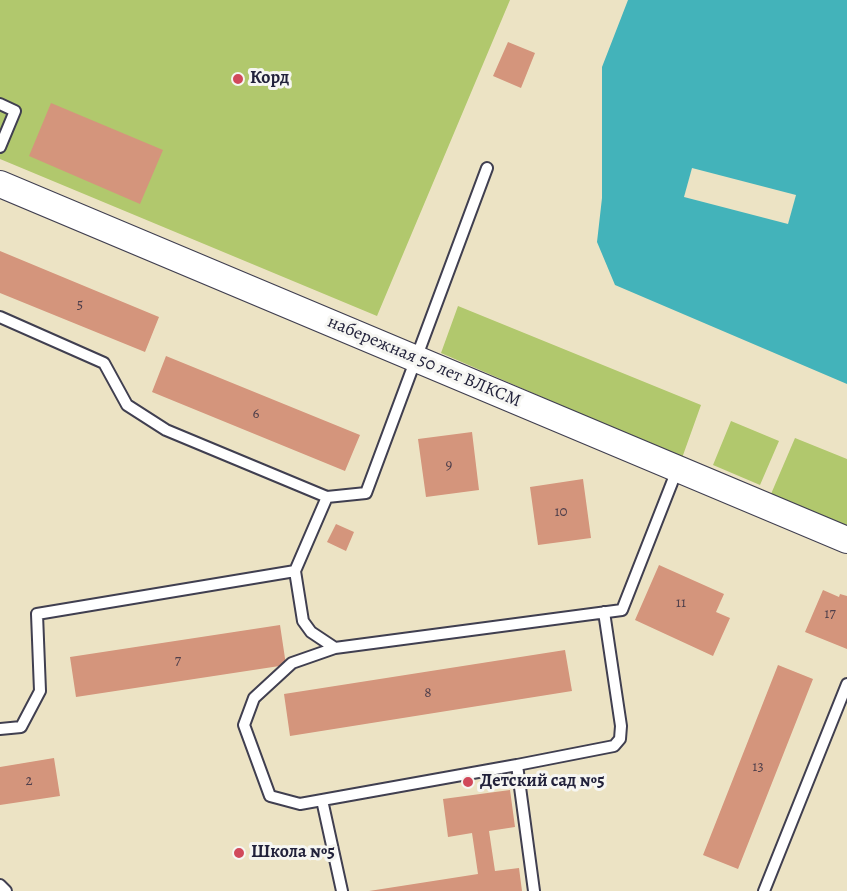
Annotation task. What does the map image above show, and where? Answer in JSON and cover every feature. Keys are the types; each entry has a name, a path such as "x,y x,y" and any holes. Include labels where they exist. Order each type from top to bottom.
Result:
{"street":[{"name":"набережная 50 лет ВЛКСМ","path":"0,184 847,540"}],"lane":[{"path":"0,104 15,111 0,147"},
{"path":"0,317 105,363 127,405 166,430 327,497 366,493 417,358 441,285 487,168"},
{"path":"604,612 621,726 620,739 614,746 300,804 270,796 244,724 254,698 292,663 335,648 604,612 622,610 678,468"},
{"path":"327,497 295,571 303,621 311,632 335,648"},
{"path":"0,729 21,727 40,691 37,614 295,571"},
{"path":"764,891 847,684"},
{"path":"517,765 534,891"},
{"path":"322,800 342,891"},
{"path":"0,885 6,891"}],"green space":[{"name":"Корд","path":"0,0 510,0 377,316 0,159"},
{"path":"458,306 701,405 682,458 441,353"},
{"path":"731,421 779,441 760,485 713,465"},
{"path":"795,438 847,459 847,526 771,494"}],"water":[{"path":"628,0 847,0 847,384 615,285 597,242 602,198 602,67"}],"pier":[{"path":"692,168 796,195 788,224 684,197"}],"building":[{"path":"508,42 535,53 521,88 493,76"},
{"path":"51,103 163,150 140,204 29,156"},
{"path":"0,251 159,317 145,352 0,293"},
{"path":"166,356 360,435 345,471 152,392"},
{"path":"472,432 479,490 426,497 418,439"},
{"path":"583,479 591,538 538,545 530,487"},
{"path":"336,524 354,532 346,551 327,542"},
{"path":"659,565 724,594 716,612 730,618 713,656 635,620"},
{"path":"823,590 839,597 840,594 847,596 847,649 805,632"},
{"path":"280,625 286,665 76,697 70,657"},
{"path":"565,650 572,691 290,736 284,694"},
{"path":"778,665 813,679 738,869 703,855"},
{"path":"54,758 60,796 0,805 0,767"},
{"path":"510,790 515,827 489,831 495,871 519,868 522,891 369,891 478,874 472,833 448,837 443,799"}],"place":[{"name":"Корд","path":"238,79"},
{"name":"Детский сад №5","path":"468,782"},
{"name":"Школа №5","path":"239,853"}]}
